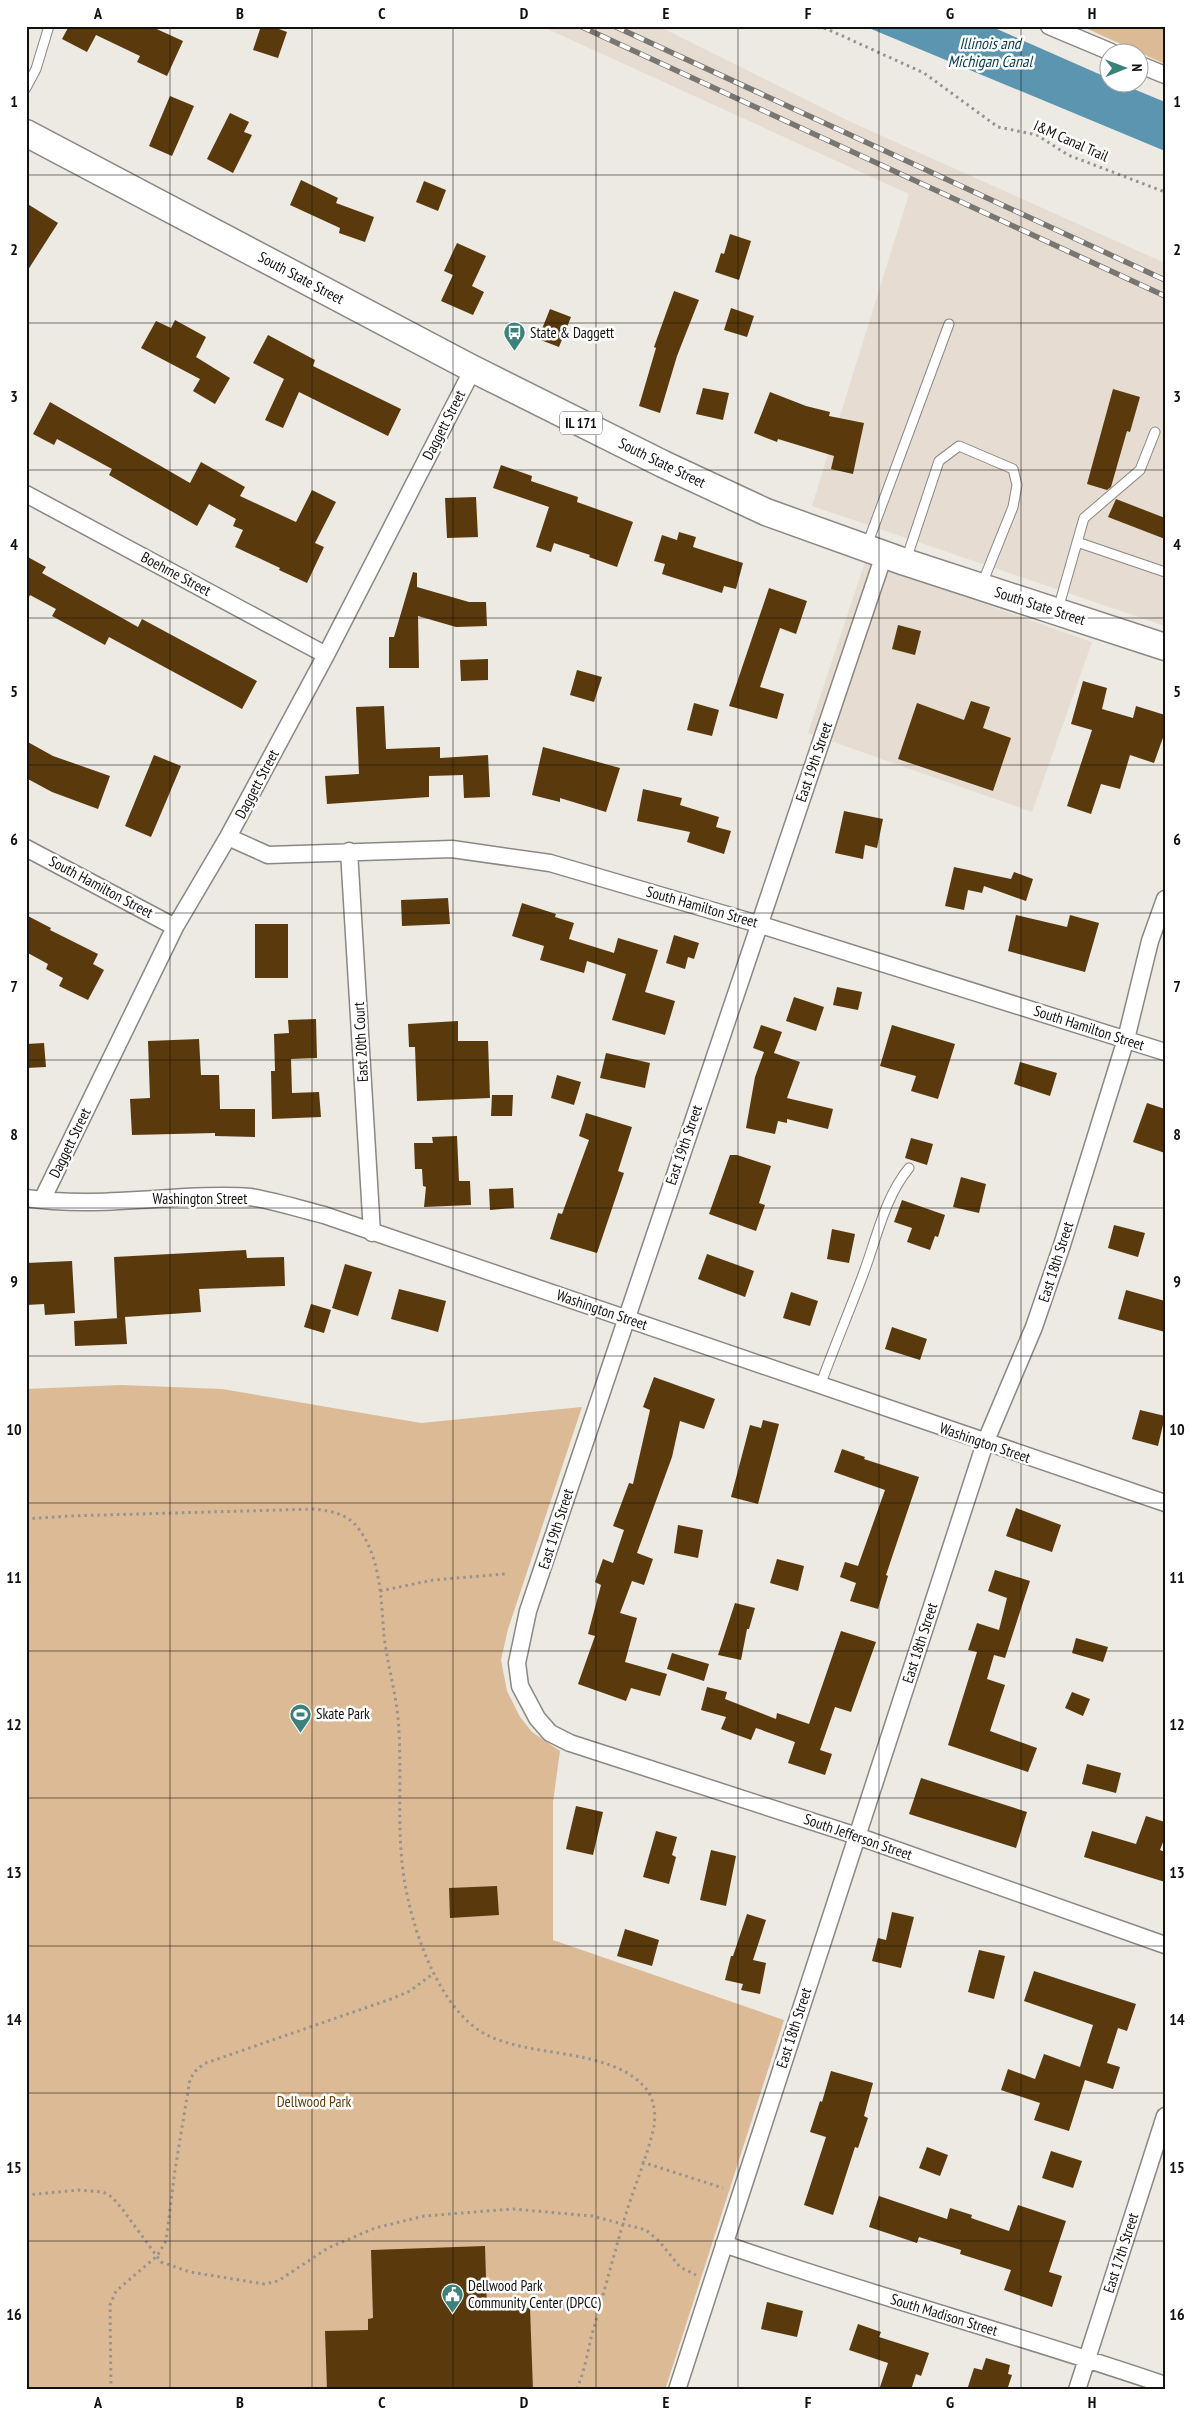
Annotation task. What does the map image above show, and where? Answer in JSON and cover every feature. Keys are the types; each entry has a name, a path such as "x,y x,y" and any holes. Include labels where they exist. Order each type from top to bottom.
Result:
{"main road":[{"name":"South State Street","path":"26,133 473,369 663,464 766,512 885,555 1165,647"}],"street":[{"path":"1049,26 1098,47"},
{"path":"1148,68 1165,75"},
{"name":"Daggett Street","path":"34,1199 176,927 228,836 326,655 473,369"},
{"name":"Boehme Street","path":"26,494 326,655"},
{"name":"East 19th Street","path":"550,1733 527,1704 520,1686 517,1664 528,1610 758,924 885,555"},
{"name":"South Hamilton Street","path":"228,836 268,855 452,849 550,863 758,924 1165,1052"},
{"name":"South Hamilton Street","path":"26,848 176,927"},
{"name":"East 20th Court","path":"349,851 372,1233"},
{"name":"East 18th Street","path":"678,2390 985,1443 1034,1327 1126,1039 1150,941 1165,898"},
{"name":"Washington Street","path":"34,1199 103,1201 209,1196 249,1197 324,1216 1165,1503"},
{"name":"South Jefferson Street","path":"550,1733 570,1743 857,1836 1165,1945"},
{"name":"East 17th Street","path":"1077,2390 1165,2116"},
{"name":"South Madison Street","path":"724,2244 806,2273 1087,2358 1165,2385"}],"lane":[{"path":"26,88 36,69 49,26"},
{"path":"885,555 949,324"},
{"path":"1057,612 1084,518 1140,470 1155,432"},
{"path":"885,555 939,461 958,446 1013,469 1017,485 1013,507 981,587"},
{"path":"1077,542 1165,572"},
{"path":"820,1386 885,1210 899,1180 909,1168"}],"path":[{"name":"I&M Canal Trail","path":"811,26 827,29 924,73 998,126 1036,135 1068,155 1165,192"},
{"path":"26,1519 285,1508 331,1511 345,1516 356,1525 365,1537 374,1561 380,1592 384,1639 398,1706 401,1864 413,1918 434,1973 459,2014 472,2026 490,2037 593,2060 618,2068 635,2078 648,2090 652,2100 654,2125 623,2222 576,2390"},
{"path":"380,1592 432,1580 505,1574"},
{"path":"111,2390 110,2305 116,2291 157,2256 166,2241 175,2170 190,2079 197,2069 206,2063 404,1994 434,1973"},
{"path":"642,2162 741,2193"},
{"path":"26,2195 78,2190 103,2192 112,2197 123,2210 161,2262 190,2272 272,2284 349,2237 390,2223 424,2216 513,2209 585,2215 623,2222 646,2230 659,2241 680,2267 692,2274 713,2279"}],"shaded area":[{"path":"541,26 658,26 853,123 1165,263 1165,626 812,506 909,194"},
{"path":"865,562 1092,642 1032,812 808,733"}],"green space":[{"path":"1081,26 1165,26 1165,64 1148,56 1148,42 1116,42"},
{"name":"Dellwood Park","path":"121,1385 222,1389 421,1423 582,1407 508,1629 501,1660 507,1691 520,1717 532,1732 560,1751 553,1802 553,1940 784,2020 665,2390 26,2390 26,1389"}],"water":[{"name":"Illinois and Michigan Canal","path":"864,26 991,26 1098,74 1098,92 1141,92 1165,102 1165,151"}],"building":[{"path":"69,26 150,26 183,41 167,76 137,62 140,56 96,35 87,52 62,39"},
{"path":"261,26 271,26 287,32 278,58 253,50"},
{"path":"170,96 194,106 172,156 149,146"},
{"path":"230,113 249,122 244,132 252,135 233,173 207,159"},
{"path":"301,180 338,198 336,203 374,217 365,242 339,233 340,228 290,205"},
{"path":"424,181 446,190 438,211 416,202"},
{"path":"26,203 58,223 26,273"},
{"path":"730,234 751,241 739,280 715,272 721,253 724,254"},
{"path":"457,243 486,256 472,286 484,292 473,315 441,301 453,275 444,271"},
{"path":"674,291 699,300 677,356 660,413 639,406 656,348 654,347"},
{"path":"731,308 754,316 747,337 724,330"},
{"path":"550,309 571,317 559,347 538,339"},
{"path":"175,320 206,337 196,357 230,378 215,404 193,391 200,379 141,348 156,321 171,328"},
{"path":"268,335 315,360 313,366 401,409 388,436 299,392 283,428 265,420 284,379 253,363"},
{"path":"703,388 729,393 723,420 696,414"},
{"path":"1113,389 1140,397 1130,432 1127,431 1111,487 1107,490 1087,484"},
{"path":"770,392 806,406 830,412 829,416 864,423 853,474 831,469 834,456 778,439 777,442 754,433"},
{"path":"50,402 190,483 201,462 245,487 240,496 296,522 312,490 336,502 315,543 324,547 307,583 235,547 243,530 233,526 236,519 209,504 197,526 109,475 112,469 57,439 54,445 33,434"},
{"path":"501,465 532,476 531,481 578,497 577,502 633,522 617,567 589,557 590,555 554,543 551,552 536,547 549,507 493,488"},
{"path":"476,497 478,537 447,538 445,498"},
{"path":"1116,499 1165,518 1165,539 1108,517"},
{"path":"679,532 696,537 693,547 743,563 736,589 724,586 722,593 662,574 665,564 654,561 662,535 677,540"},
{"path":"26,556 46,567 42,573 138,627 142,619 257,681 242,709 109,637 105,645 52,616 56,609 30,595 26,603"},
{"path":"413,572 417,573 417,587 469,602 486,602 487,626 456,627 418,616 419,668 389,668 389,637 394,637"},
{"path":"769,588 807,601 796,634 780,628 760,687 784,694 777,719 729,706"},
{"path":"898,625 921,631 915,655 892,649"},
{"path":"488,659 488,680 461,681 460,660"},
{"path":"577,670 602,677 594,702 570,695"},
{"path":"1083,681 1107,688 1102,709 1133,718 1136,706 1165,715 1165,732 1154,763 1130,755 1120,789 1101,784 1091,814 1067,806 1092,730 1071,724"},
{"path":"971,701 990,707 983,728 1011,738 993,791 898,759 917,703 964,720"},
{"path":"694,703 719,710 712,736 687,730"},
{"path":"384,706 386,749 440,747 440,758 488,755 490,797 464,798 463,775 429,776 429,797 327,804 325,776 359,774 356,707"},
{"path":"26,741 53,756 110,776 98,809 52,792 26,778"},
{"path":"543,747 620,768 606,812 560,798 560,802 532,795"},
{"path":"154,755 181,766 151,837 125,826"},
{"path":"643,789 682,798 680,805 719,817 716,827 731,831 724,854 687,842 690,832 637,821"},
{"path":"844,811 883,819 877,848 865,845 863,859 835,853"},
{"path":"954,867 1011,879 1014,872 1033,879 1026,901 984,886 982,893 968,890 964,910 945,906"},
{"path":"448,898 450,924 402,926 401,900"},
{"path":"522,903 556,914 555,917 574,923 569,939 614,953 618,938 658,950 645,992 675,1001 665,1035 612,1020 626,974 587,961 584,973 540,960 544,946 512,936"},
{"path":"26,915 51,928 50,930 98,954 93,964 104,970 88,1000 59,986 63,978 46,969 48,964 26,952"},
{"path":"1016,915 1067,927 1070,915 1099,923 1085,972 1008,951"},
{"path":"255,924 288,924 288,978 255,978"},
{"path":"674,935 699,943 694,959 688,957 685,969 666,963"},
{"path":"837,987 862,992 858,1010 833,1005"},
{"path":"794,997 824,1007 816,1031 786,1021"},
{"path":"316,1019 317,1058 291,1059 292,1093 319,1092 321,1117 272,1119 271,1071 275,1071 274,1034 289,1033 288,1020"},
{"path":"458,1021 458,1041 488,1041 490,1098 417,1101 415,1047 409,1047 408,1024"},
{"path":"761,1025 782,1032 774,1053 800,1062 787,1098 833,1109 828,1129 787,1119 787,1123 778,1121 775,1134 746,1128 755,1077 764,1052 753,1048"},
{"path":"892,1025 955,1044 938,1099 911,1091 916,1076 880,1066"},
{"path":"199,1039 201,1075 219,1075 220,1109 255,1109 255,1137 215,1136 215,1133 132,1135 130,1099 150,1098 148,1041"},
{"path":"44,1043 46,1067 26,1068 26,1044"},
{"path":"606,1053 650,1063 645,1088 600,1078"},
{"path":"1020,1062 1057,1073 1050,1096 1014,1084"},
{"path":"557,1075 581,1082 574,1105 551,1098"},
{"path":"492,1095 513,1095 512,1116 491,1116"},
{"path":"1147,1103 1165,1109 1165,1153 1133,1142"},
{"path":"586,1113 632,1127 618,1171 624,1173 597,1253 550,1239 558,1213 562,1214 589,1140 579,1136"},
{"path":"457,1136 459,1181 470,1181 471,1205 424,1207 426,1187 423,1186 422,1169 415,1169 414,1143 433,1143 432,1137"},
{"path":"911,1138 933,1144 927,1165 905,1158"},
{"path":"730,1155 737,1155 771,1166 759,1203 765,1205 756,1231 709,1214"},
{"path":"961,1177 986,1184 979,1213 953,1207"},
{"path":"513,1188 514,1208 490,1210 489,1189"},
{"path":"902,1200 945,1215 938,1237 935,1236 930,1250 907,1242 912,1228 894,1222"},
{"path":"1114,1225 1145,1233 1138,1257 1108,1248"},
{"path":"832,1229 855,1234 849,1263 827,1259"},
{"path":"246,1250 247,1258 284,1257 285,1286 199,1289 201,1312 125,1317 127,1344 75,1346 74,1321 120,1318 117,1318 114,1257"},
{"path":"707,1254 754,1271 745,1297 698,1279"},
{"path":"72,1261 75,1313 45,1315 44,1304 26,1305 26,1263"},
{"path":"345,1264 372,1272 358,1316 332,1308"},
{"path":"399,1289 446,1301 438,1332 391,1319"},
{"path":"1126,1290 1165,1301 1165,1332 1118,1319"},
{"path":"791,1292 818,1301 810,1326 783,1318"},
{"path":"311,1304 331,1310 324,1333 304,1327"},
{"path":"892,1327 927,1339 920,1360 885,1349"},
{"path":"654,1377 715,1399 704,1429 680,1421 672,1457 637,1553 653,1559 644,1585 632,1581 620,1613 637,1618 625,1662 667,1674 660,1696 631,1688 626,1701 578,1684 595,1636 588,1634 601,1585 595,1582 603,1559 613,1563 624,1530 613,1526 629,1483 633,1484 650,1410 643,1407"},
{"path":"1140,1410 1165,1416 1158,1446 1132,1439"},
{"path":"763,1420 779,1424 758,1504 731,1497 750,1425 761,1428"},
{"path":"842,1449 865,1457 864,1459 919,1477 886,1575 888,1576 878,1609 850,1601 856,1583 840,1577 845,1562 858,1566 885,1490 834,1472"},
{"path":"1016,1508 1061,1525 1052,1552 1006,1536"},
{"path":"678,1525 703,1530 698,1558 674,1553"},
{"path":"777,1559 804,1566 798,1591 770,1583"},
{"path":"995,1570 1030,1581 1005,1658 994,1655 987,1679 1005,1685 990,1731 1037,1748 1028,1772 948,1745 977,1652 968,1650 977,1623 999,1630 1007,1598 988,1591"},
{"path":"735,1603 755,1608 749,1629 747,1629 741,1660 718,1655"},
{"path":"841,1631 876,1642 851,1712 835,1707 820,1750 832,1754 825,1775 788,1763 795,1742 756,1728 751,1740 721,1729 726,1717 701,1710 707,1687 727,1692 725,1699 776,1719 777,1713 809,1724"},
{"path":"1076,1638 1108,1647 1103,1662 1072,1653"},
{"path":"672,1653 709,1664 704,1681 667,1669"},
{"path":"1072,1692 1090,1699 1083,1716 1065,1708"},
{"path":"1087,1764 1121,1773 1116,1793 1082,1784"},
{"path":"921,1778 1027,1812 1016,1848 909,1814"},
{"path":"576,1806 603,1812 593,1855 566,1849"},
{"path":"1146,1816 1165,1822 1165,1837 1160,1850 1165,1852 1165,1882 1084,1857 1092,1831 1136,1844"},
{"path":"656,1831 677,1837 672,1855 676,1857 669,1884 643,1877"},
{"path":"711,1850 736,1856 726,1906 700,1900"},
{"path":"497,1886 499,1915 450,1918 449,1888"},
{"path":"892,1912 914,1917 901,1968 872,1961 878,1938 886,1940"},
{"path":"747,1914 766,1920 753,1960 766,1963 760,1994 741,1990 743,1984 725,1980 731,1956 733,1956"},
{"path":"625,1929 659,1940 652,1966 617,1956"},
{"path":"979,1950 1005,1956 994,1999 968,1992"},
{"path":"1034,1971 1136,2004 1127,2031 1118,2028 1107,2063 1120,2067 1113,2089 1085,2080 1069,2131 1034,2120 1040,2103 1001,2090 1008,2069 1035,2079 1044,2054 1080,2067 1093,2025 1024,2001"},
{"path":"831,2071 873,2083 864,2116 868,2118 858,2148 855,2147 833,2215 804,2205 826,2137 810,2132 820,2101 822,2102"},
{"path":"927,2147 948,2155 940,2176 919,2168"},
{"path":"1051,2151 1082,2161 1073,2188 1042,2178"},
{"path":"879,2196 947,2219 950,2208 972,2215 971,2218 1009,2231 1018,2205 1066,2221 1049,2272 1062,2276 1052,2307 1004,2290 1011,2270 960,2254 961,2250 919,2237 917,2243 869,2227"},
{"name":"Dellwood Park Community Center (DPCC)","path":"485,2246 487,2310 530,2308 533,2390 327,2390 325,2331 368,2330 368,2319 373,2318 371,2250"},
{"path":"767,2302 803,2311 797,2337 761,2329"},
{"path":"858,2324 881,2332 879,2337 929,2353 921,2376 916,2374 911,2390 879,2390 888,2363 849,2350"},
{"path":"986,2358 1010,2365 1008,2374 1012,2375 1007,2390 967,2390 974,2368 982,2370"}],"railway":[{"path":"580,26 1165,296"},
{"path":"614,26 1165,280"}],"place":[{"name":"State & Daggett","path":"514,352"},
{"name":"Skate Park","path":"300,1733"},
{"name":"Dellwood Park Community Center (DPCC)","path":"452,2314"}]}
